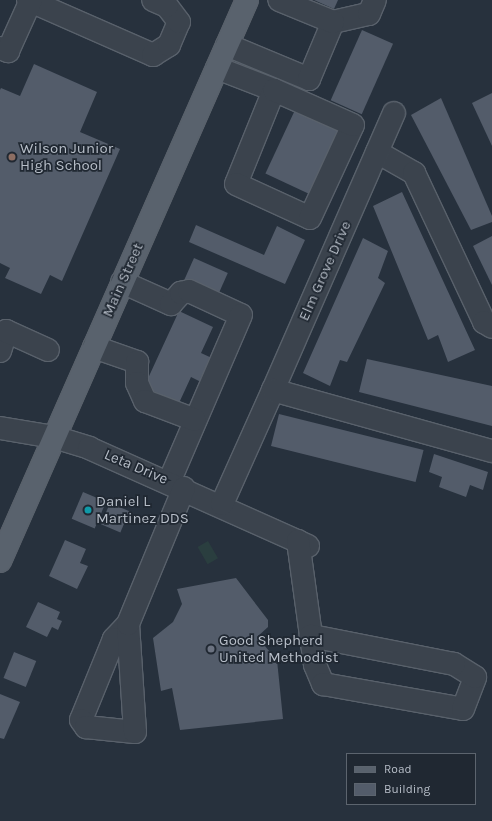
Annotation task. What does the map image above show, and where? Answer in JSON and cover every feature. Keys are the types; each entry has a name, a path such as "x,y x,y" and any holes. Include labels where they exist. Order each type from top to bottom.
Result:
{"main road":[{"name":"Main Street","path":"0,561 247,0"}],"street":[{"path":"0,48 8,51 30,0 153,55 169,45 179,22 167,6 153,0"},
{"path":"279,0 333,22 369,14 375,0"},
{"path":"227,45 309,79 333,22"},
{"path":"217,68 274,90 353,125 310,218 236,184 274,90"},
{"name":"Elm Grove Drive","path":"222,504 394,113"},
{"path":"377,152 414,173 484,322 492,327"},
{"path":"122,282 171,304 181,293 189,291 241,315 195,420 177,485 128,624"},
{"path":"2,337 48,350"},
{"path":"94,347 137,362 137,383 145,401 195,420"},
{"path":"273,390 492,451"},
{"name":"Leta Drive","path":"0,428 54,437 222,504 303,544 311,636"},
{"path":"311,636 454,664 475,677 463,709 323,684 315,665 311,636"}],"green space":[{"path":"208,541 218,558 208,564 198,547"}],"building":[{"path":"314,0 338,0 334,9"},
{"path":"362,30 393,44 362,114 331,100"},
{"path":"34,64 97,92 80,132 120,149 62,281 50,275 41,294 5,278 10,268 0,263 0,90 1,88 20,96"},
{"path":"492,93 492,146 472,103"},
{"path":"441,98 492,216 492,222 471,230 411,115"},
{"path":"295,110 342,132 313,195 265,173"},
{"path":"402,192 475,350 448,362 438,335 428,340 373,206"},
{"path":"196,225 264,255 277,226 305,240 285,284 189,242"},
{"path":"492,236 492,285 473,246"},
{"path":"363,238 388,251 378,278 385,283 347,362 340,360 330,386 303,373"},
{"path":"194,258 228,273 218,294 185,279"},
{"path":"179,311 213,327 201,353 214,359 203,383 191,377 179,403 144,387"},
{"path":"367,359 492,386 492,426 359,392"},
{"path":"279,414 424,450 416,482 271,446"},
{"path":"434,454 488,472 483,490 470,485 466,497 439,487 442,477 429,472"},
{"name":"Daniel L Martinez DDS","path":"83,492 106,502 95,528 72,519"},
{"path":"110,503 129,511 120,532 101,524"},
{"path":"65,540 86,549 80,563 88,566 77,589 49,576"},
{"name":"Good Shepherd United Methodist","path":"236,578 268,620 268,627 257,637 277,660 283,719 180,730 172,688 161,691 153,638 173,622 182,604 177,589"},
{"path":"38,602 60,612 57,619 62,621 58,630 52,627 47,637 26,627"},
{"path":"14,652 36,661 26,687 4,678"},
{"path":"0,694 20,702 4,739 0,738"}],"place":[{"name":"Wilson Junior High School","path":"12,157"},
{"name":"Daniel L Martinez DDS","path":"88,510"},
{"name":"Good Shepherd United Methodist","path":"211,649"}]}
